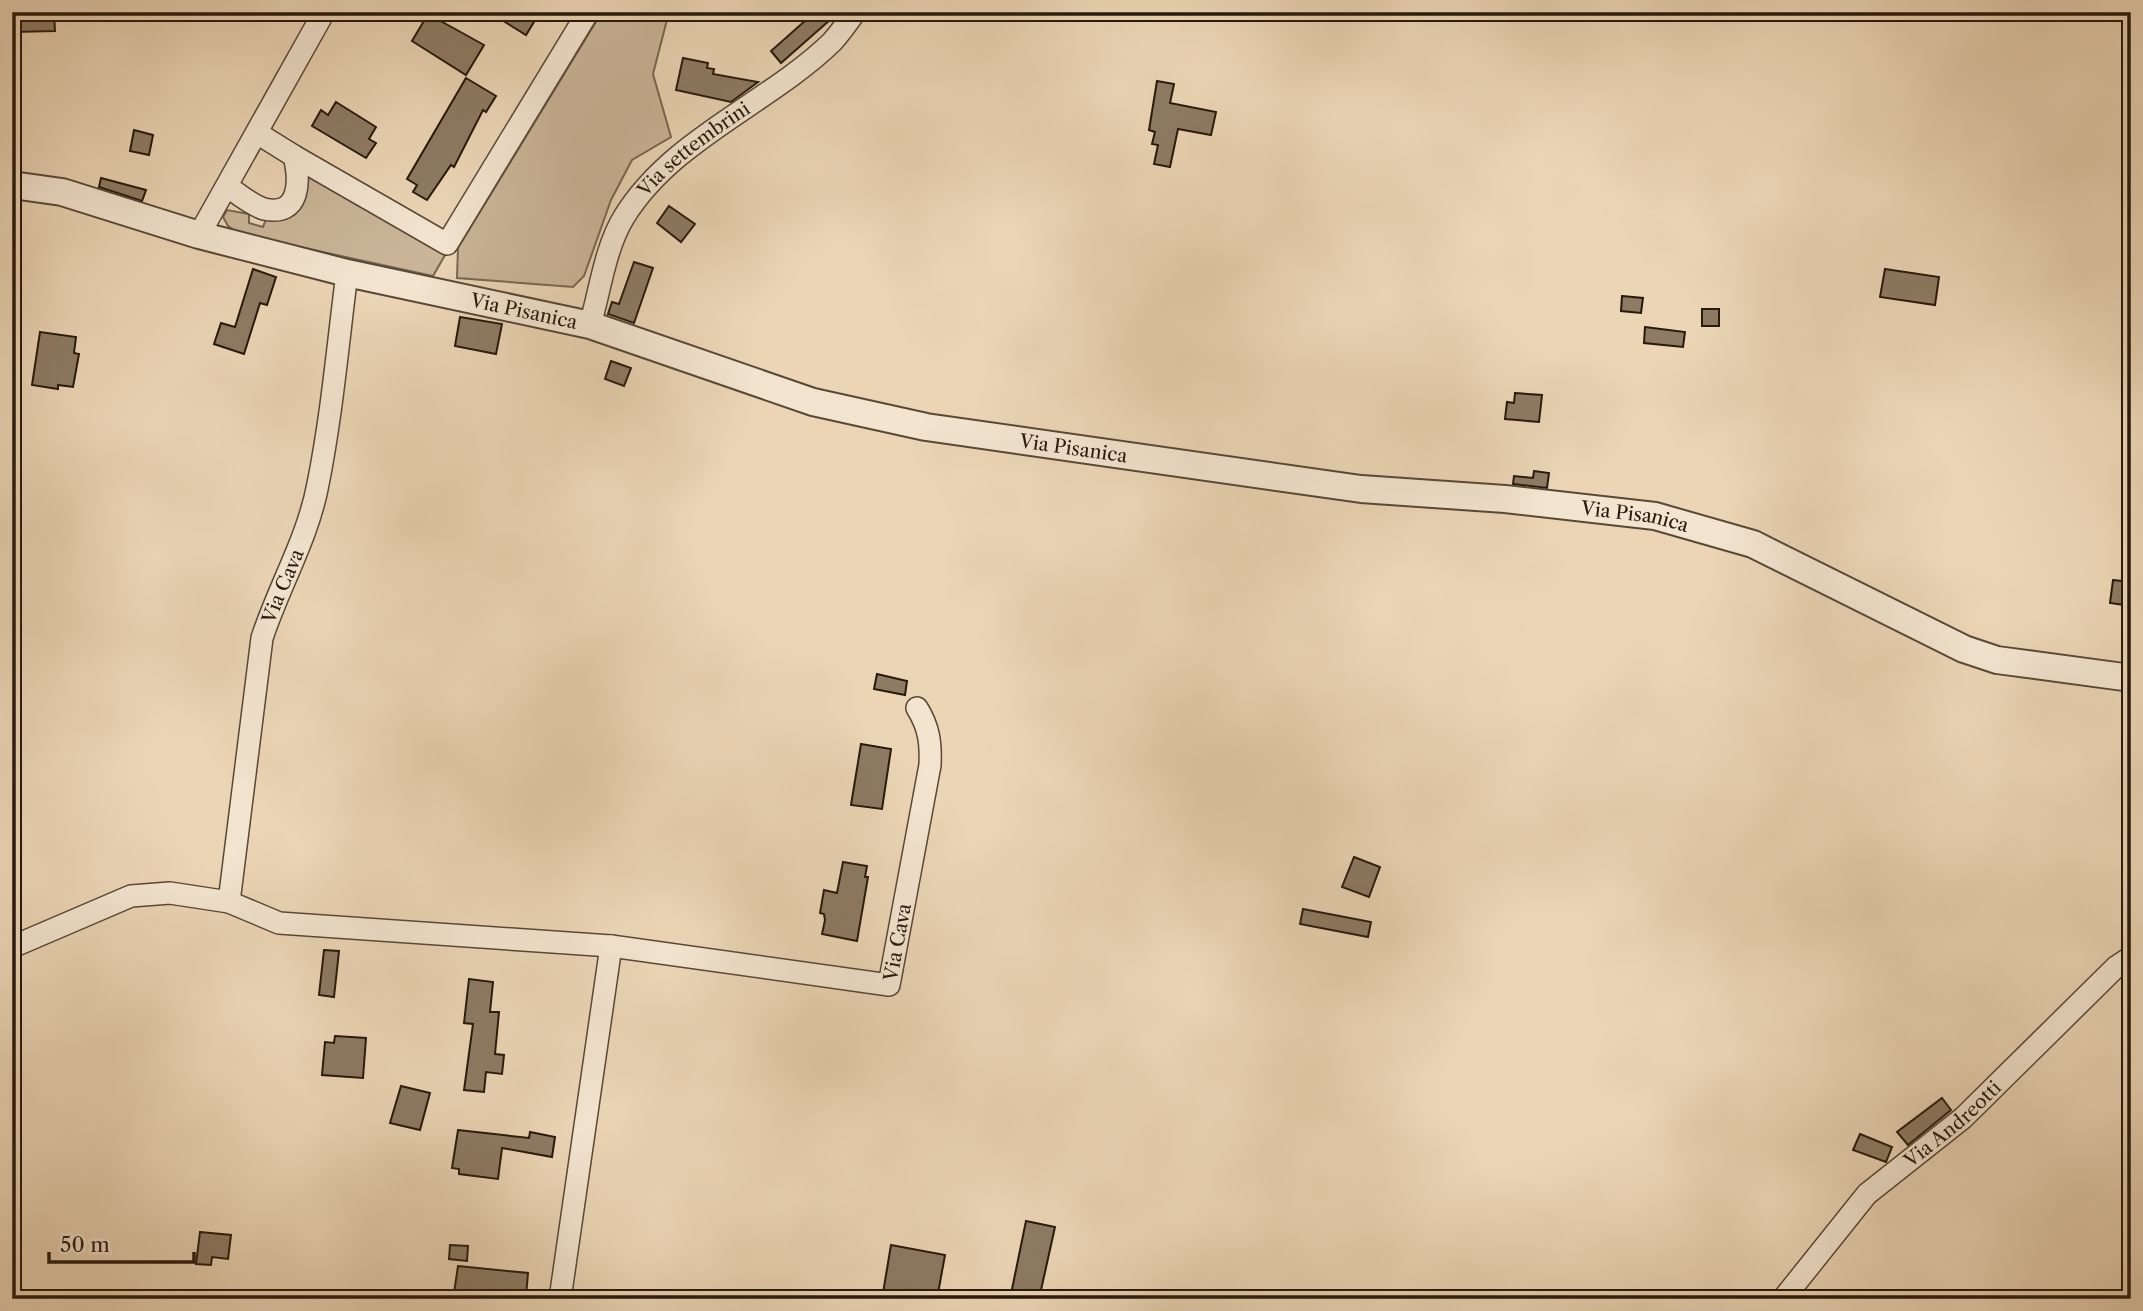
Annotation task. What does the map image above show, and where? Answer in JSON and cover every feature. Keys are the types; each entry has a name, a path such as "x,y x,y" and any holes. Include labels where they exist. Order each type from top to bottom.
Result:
{"street":[{"path":"199,235 324,12"},
{"path":"257,133 447,244 588,12"},
{"name":"Via settembrini","path":"590,325 613,241 622,219 639,196 675,160 832,41 855,12"},
{"path":"227,186 262,208 284,207 298,189 300,180 294,156"},
{"name":"Via Pisanica","path":"12,185 62,192 199,235 347,273 590,325 813,402 926,427 1361,489 1519,500 1655,516 1754,544 1964,649 1997,660 2131,678"},
{"name":"Via Cava","path":"229,902 262,638 274,600 302,542 318,485 347,273"},
{"name":"Via Cava","path":"12,947 131,896 170,893 229,902 279,923 611,946 888,985 930,765 931,741 926,721 917,708"},
{"path":"561,1299 611,946"},
{"name":"Via Andreotti","path":"1783,1299 1867,1194 1963,1118 2116,967 2131,957"}],"shaded area":[{"path":"602,12 669,12 653,74 671,137 632,160 611,200 584,276 573,287 457,278 458,248"},
{"path":"309,177 445,255 433,276 240,234 228,226 223,217 227,210 249,214 249,223 263,227 266,219 303,199"}],"building":[{"path":"12,12 54,12 55,31 12,32"},
{"path":"489,12 540,12 526,35"},
{"path":"815,12 839,12 781,63 771,51"},
{"path":"428,14 484,45 466,75 412,41"},
{"path":"683,58 708,63 707,68 714,69 713,74 758,82 731,102 676,90"},
{"path":"466,78 496,96 486,112 483,110 454,167 451,165 427,200 413,192 417,185 407,179"},
{"path":"1157,81 1174,84 1170,103 1216,112 1211,135 1178,129 1170,167 1154,164 1158,145 1152,144 1155,132 1149,130"},
{"path":"336,102 376,127 369,139 376,143 366,158 312,126 321,110 328,115"},
{"path":"134,130 153,135 149,155 130,151"},
{"path":"101,178 146,190 142,201 99,187"},
{"path":"669,206 695,224 681,242 657,223"},
{"path":"634,262 653,268 634,323 608,314 612,302 619,304"},
{"path":"253,269 276,277 267,305 260,303 244,354 214,344 221,323 235,327"},
{"path":"1885,269 1939,277 1935,305 1880,297"},
{"path":"1622,296 1643,298 1641,313 1621,311"},
{"path":"1702,309 1719,309 1719,326 1702,326"},
{"path":"460,317 502,324 496,354 455,346"},
{"path":"1645,327 1685,332 1683,347 1644,343"},
{"path":"40,332 76,337 74,353 79,354 73,387 58,385 58,389 32,385"},
{"path":"611,361 631,368 624,386 605,379"},
{"path":"1515,393 1542,395 1539,422 1505,419 1507,402 1514,403"},
{"path":"1534,471 1549,473 1547,488 1513,484 1514,476 1533,478"},
{"path":"2113,580 2131,582 2131,606 2110,603"},
{"path":"877,674 907,681 905,695 874,689"},
{"path":"861,744 891,749 882,809 851,805"},
{"path":"1354,857 1380,867 1369,897 1342,887"},
{"path":"843,862 867,866 865,877 868,877 857,941 822,934 825,920 824,914 820,913 824,890 837,893"},
{"path":"1303,909 1371,922 1368,937 1300,924"},
{"path":"324,950 339,951 334,997 319,995"},
{"path":"469,979 493,982 490,1012 499,1012 495,1054 504,1055 502,1074 486,1072 484,1092 464,1090 473,1024 464,1023"},
{"path":"335,1036 366,1038 363,1078 322,1075 325,1042 334,1043"},
{"path":"401,1086 430,1093 420,1130 390,1123"},
{"path":"1942,1098 1951,1110 1908,1145 1897,1132"},
{"path":"458,1130 529,1138 530,1132 555,1137 552,1157 502,1148 498,1179 459,1174 459,1169 452,1168"},
{"path":"1860,1134 1892,1147 1886,1162 1853,1150"},
{"path":"1026,1221 1055,1227 1039,1299 1010,1299"},
{"path":"200,1232 231,1235 228,1259 212,1257 211,1265 196,1264"},
{"path":"450,1245 468,1246 467,1261 449,1259"},
{"path":"891,1245 945,1255 937,1299 882,1299"},
{"path":"458,1266 528,1273 526,1296 480,1291 478,1298 454,1293"}]}
